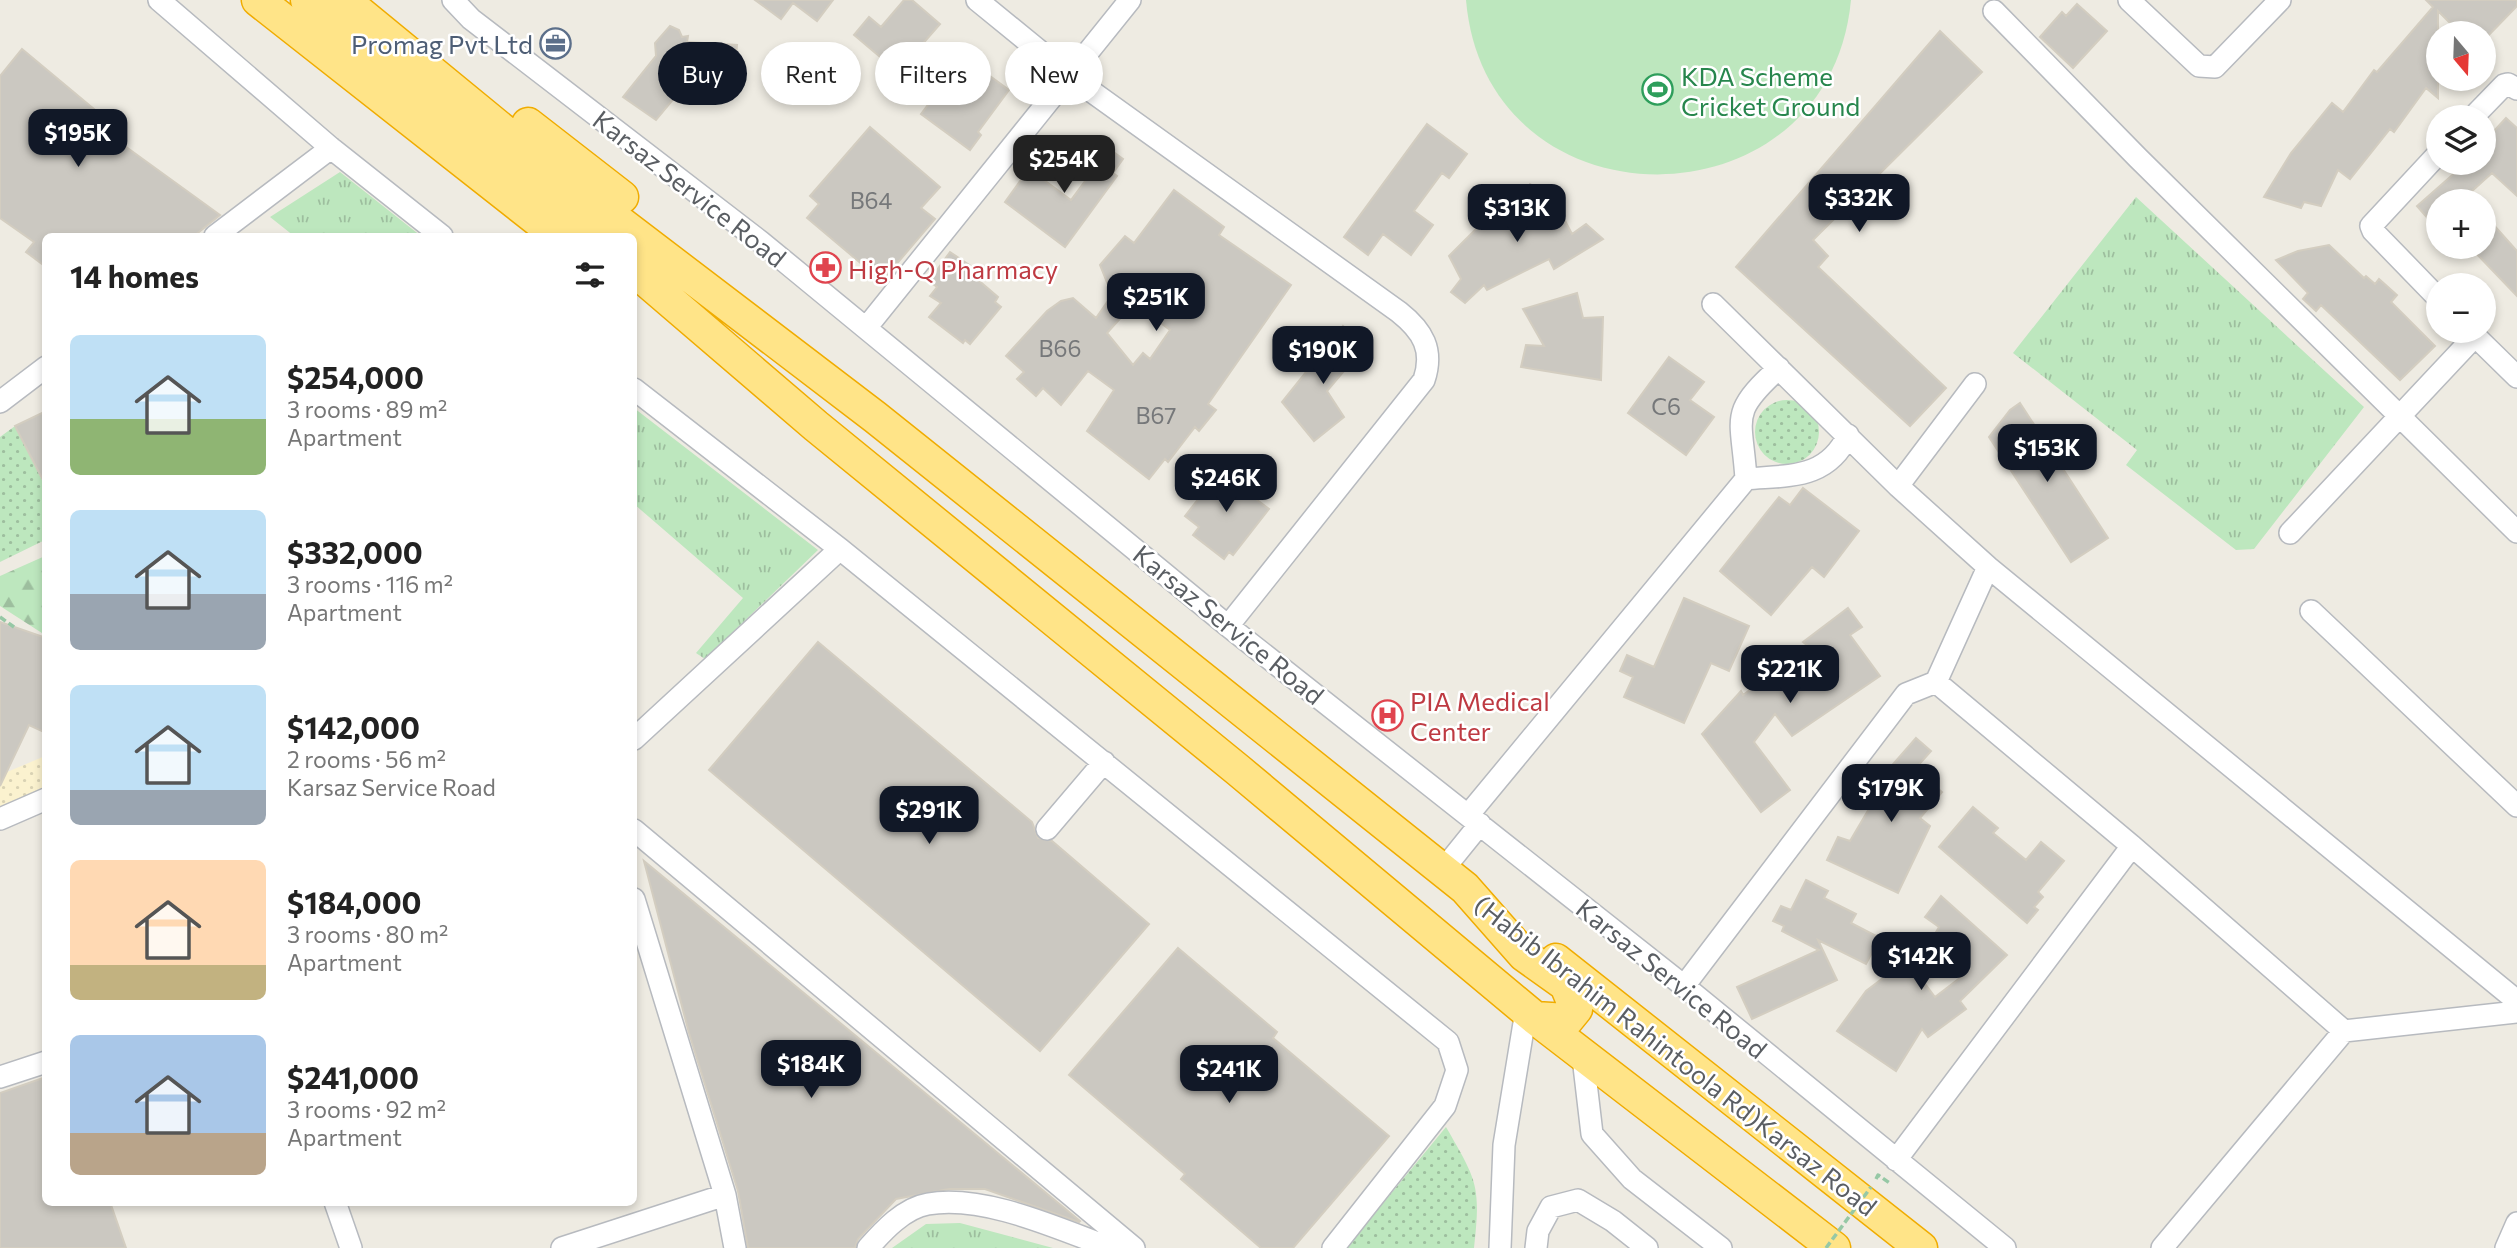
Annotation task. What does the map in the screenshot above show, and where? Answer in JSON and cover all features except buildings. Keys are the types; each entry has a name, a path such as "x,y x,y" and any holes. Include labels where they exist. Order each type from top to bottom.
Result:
{"highway":[{"path":"258,0 554,233"},
{"path":"307,0 589,233"},
{"path":"344,0 551,170 634,233"},
{"path":"379,0 451,63 644,214 819,357 875,417"},
{"path":"637,236 875,417 1454,879 1524,955 1566,985 1576,1009 1567,1020 1530,1015"},
{"path":"637,273 816,426 1238,770 1530,1015 1834,1248"},
{"path":"637,298 816,426"},
{"name":"(Habib Ibrahim Rahintoola Rd)Karsaz Road","path":"1454,879 1921,1248"}],"street":[{"path":"159,0 331,148 438,233"},
{"name":"Karsaz Service Road","path":"453,0 471,19 761,242 1228,626 1684,986 2005,1248"},
{"path":"977,0 1028,42"},
{"path":"1097,42 1130,0"},
{"path":"2129,0 2199,66 2207,68 2215,67 2280,0"},
{"path":"1994,11 2138,158 2517,531"},
{"path":"2485,105 2504,85 2508,84 2517,89"},
{"path":"1103,100 1399,312 1418,328 1427,345 1429,364 1424,380 1228,626"},
{"path":"866,328 1047,105"},
{"path":"219,233 331,148"},
{"path":"2426,166 2371,226 2426,286"},
{"path":"1713,304 1898,486 1988,567 2517,1001"},
{"path":"2290,533 2401,416 2463,343"},
{"path":"2482,343 2517,377"},
{"path":"1454,879 1474,819 1746,479 1741,414 1750,394 1779,368"},
{"path":"0,402 42,370"},
{"path":"1898,486 1975,384"},
{"path":"637,391 840,549 1448,1042 1457,1070 1445,1106 1334,1248"},
{"path":"1746,479 1805,473 1824,466 1841,450 1848,435"},
{"path":"637,736 840,549"},
{"path":"1684,986 1906,694 1936,682 1988,567"},
{"path":"2311,611 2517,806"},
{"path":"1936,682 2132,846 2344,1031"},
{"path":"1046,829 1104,762"},
{"path":"0,819 42,801"},
{"path":"637,833 1134,1248"},
{"path":"1896,1160 2132,846"},
{"path":"637,909 725,1195 735,1248"},
{"path":"1576,1009 1592,1133 1632,1179 1721,1248"},
{"path":"2162,1248 2344,1031 2517,1012"},
{"path":"1500,1248 1504,1145 1530,1015"},
{"path":"0,1077 42,1063"},
{"path":"562,1248 725,1195"},
{"path":"1536,1248 1538,1231 1551,1206 1578,1200 1613,1221 1647,1248"},
{"path":"867,1248 902,1215 927,1204 972,1204 1051,1225 1111,1248"},
{"path":"335,1206 351,1248"},
{"path":"2506,1248 2517,1223"}],"path":[{"path":"0,617 14,627"},
{"path":"1826,1248 1878,1175 1893,1186"}],"green space":[{"name":"KDA Scheme Cricket Ground","path":"1466,0 1851,0 1829,76 1784,131 1725,163 1658,174 1591,164 1532,131 1487,76"},
{"path":"340,172 417,233 290,233 270,217"},
{"path":"2136,197 2364,407 2254,549 2236,550 2126,465 2137,450 2013,353"},
{"path":"1781,400 1793,400 1810,409 1817,420 1817,444 1810,455 1793,464 1781,464 1769,459 1760,450 1755,438 1755,426 1760,414 1769,405"},
{"path":"637,410 818,550 705,659 696,653 743,598 637,507"},
{"path":"15,426 42,480 42,541 0,562 0,437"},
{"path":"42,557 42,633 0,606 0,576"},
{"path":"1446,1127 1474,1184 1477,1210 1474,1248 1346,1248"},
{"path":"960,1223 1053,1248 892,1248 926,1224"}],"sand":[{"path":"42,757 42,792 0,812 0,775"}],"place":[{"name":"Promag Pvt Ltd","path":"556,43"},
{"name":"KDA Scheme Cricket Ground","path":"1658,90"},
{"name":"High-Q Pharmacy","path":"825,268"},
{"name":"PIA Medical Center","path":"1387,715"}]}
